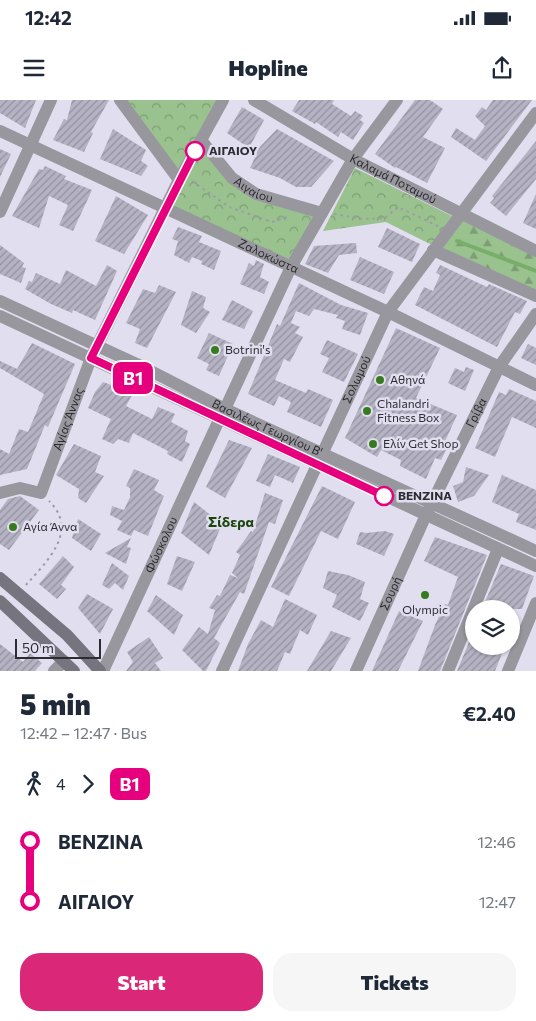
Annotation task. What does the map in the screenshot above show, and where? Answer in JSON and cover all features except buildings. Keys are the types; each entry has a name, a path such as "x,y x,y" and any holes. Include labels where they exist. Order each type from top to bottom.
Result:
{"main road":[{"path":"0,578 67,635 101,671"},
{"path":"0,601 74,671"}],"street":[{"path":"0,212 51,100"},
{"path":"120,100 179,180"},
{"name":"Αγίας Άννας","path":"41,493 91,358 179,180 223,100"},
{"name":"Καλαμά Ποταμού","path":"254,100 353,159 459,214 536,251"},
{"name":"Φώσκολου","path":"101,671 291,267 353,159 397,100"},
{"name":"Σολωμού","path":"222,671 388,312 459,214 536,113"},
{"name":"Ζαλοκώστα","path":"0,131 388,312 536,384"},
{"name":"Αιγαίου","path":"201,140 232,178 256,194 322,212"},
{"path":"433,250 536,296"},
{"name":"Βασιλέως Γεωργίου Β'","path":"0,300 97,346 222,414"},
{"name":"Γρίβα","path":"426,515 499,367 536,314"},
{"name":"Βασιλέως Γεωργίου Β'","path":"0,316 320,459 431,503 536,551"},
{"name":"Βασιλέως Γεωργίου Β'","path":"320,459 426,515 536,566"},
{"path":"0,493 20,488 41,493"},
{"name":"Σουρή","path":"356,671 426,515"},
{"path":"448,671 498,549"},
{"path":"508,671 536,603"},
{"path":"54,671 64,661"}],"path":[{"path":"179,180 195,181 229,207 272,222 293,215"},
{"path":"322,212 362,219 385,218 398,207 447,231"},
{"path":"19,593 50,557 60,539 62,529 59,516 53,504 41,493"}],"green space":[{"path":"127,100 218,100 178,170"},
{"path":"202,147 256,195 322,213 291,267 171,205"},
{"path":"355,168 452,216 432,245 386,222 323,231"},
{"path":"460,219 536,255 536,293 439,247"}],"waterway":[{"path":"457,241 536,271"}],"bus line":[{"name":"Β1","path":"195,151 91,358 218,420 384,496"}],"place":[{"name":"ΑΙΓΑΙΟΥ","path":"195,151"},
{"name":"Botrini's","path":"215,350"},
{"name":"Αθηνά","path":"380,380"},
{"name":"Chalandri Fitness Box","path":"367,411"},
{"name":"Ελίν Get Shop","path":"373,444"},
{"name":"ΒΕΝΖΙΝΑ","path":"384,496"},
{"name":"Αγία Άννα","path":"13,527"},
{"name":"Olympic","path":"425,595"}],"district":[{"name":"Σίδερα","path":"231,522"}]}
